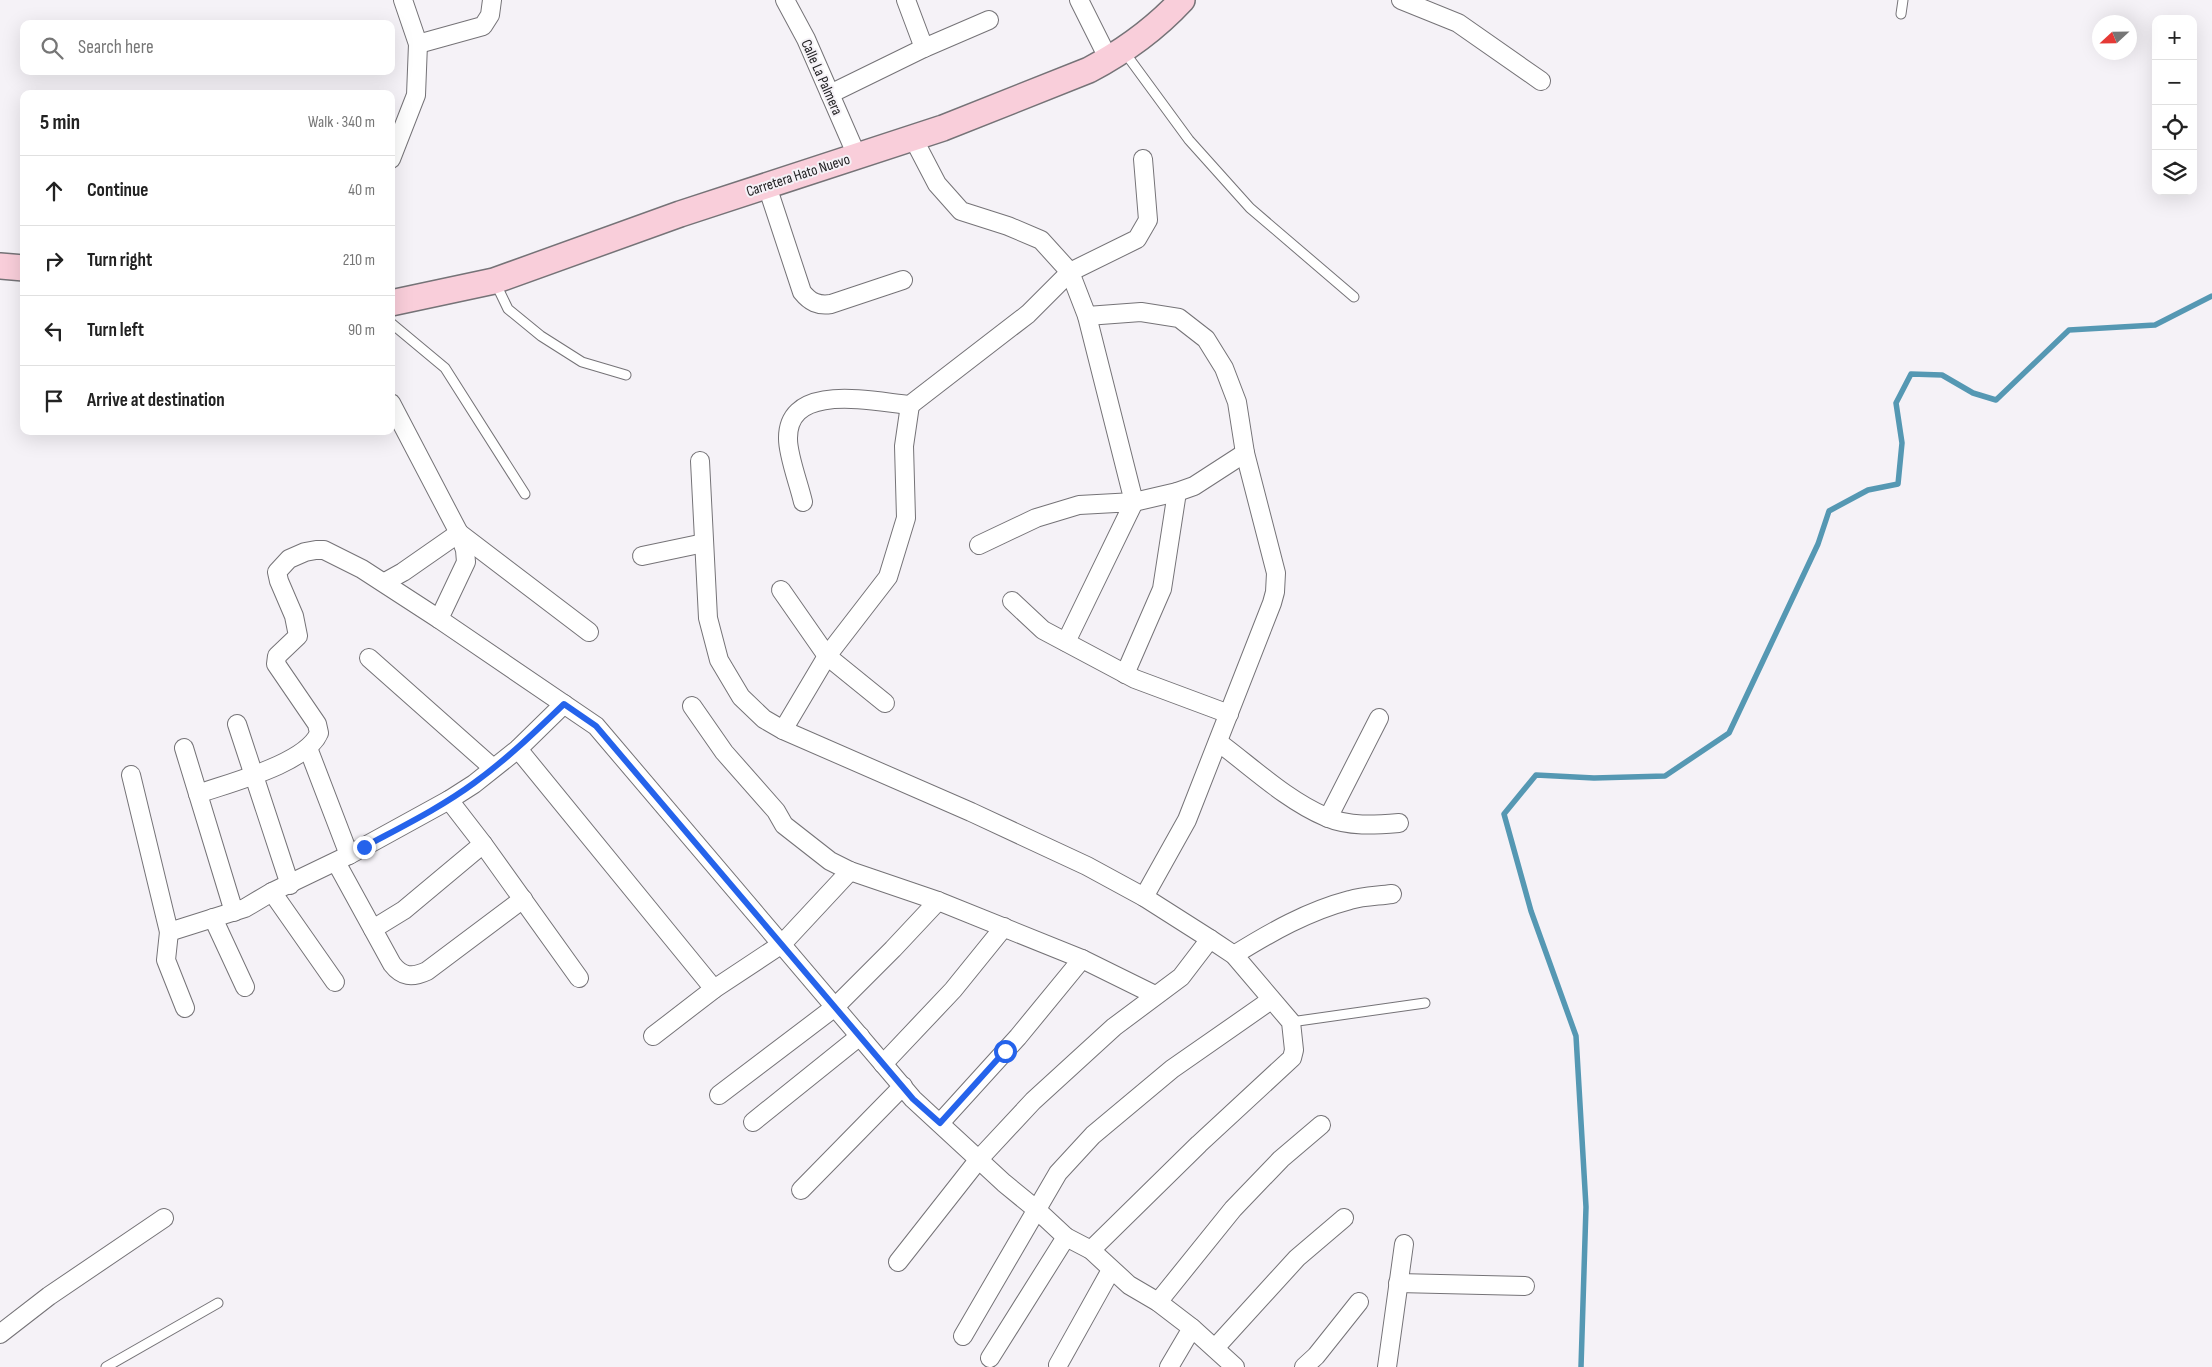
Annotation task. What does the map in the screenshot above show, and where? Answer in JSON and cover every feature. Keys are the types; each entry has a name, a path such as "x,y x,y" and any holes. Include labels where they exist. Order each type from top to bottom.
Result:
{"main road":[{"name":"Carretera Hato Nuevo","path":"395,303 494,281 680,214 913,138 1070,77 1116,54 1166,18 1182,0"},
{"path":"0,266 20,268"}],"street":[{"path":"395,149 416,95 418,44 403,0"},
{"path":"418,44 483,26 490,15 492,0"},
{"name":"Calle La Palmera","path":"784,0 806,39 857,156"},
{"path":"906,0 924,48"},
{"path":"1078,0 1116,54"},
{"path":"1401,0 1458,24 1541,81"},
{"path":"830,94 924,48 988,20"},
{"path":"913,138 936,184 961,211 1008,226 1040,240 1070,272 1087,316 1134,502 1066,642"},
{"path":"803,502 788,440 790,424 798,411 809,403 822,400 910,405 1028,314 1070,272 1137,238 1148,220 1143,159"},
{"path":"767,186 802,292 808,299 824,305 831,304 903,280"},
{"path":"1087,316 1142,312 1179,318 1206,339 1224,368 1237,402 1245,453 1276,572 1275,592 1188,820 1144,897"},
{"path":"783,730 827,656 888,577 906,518 904,446 910,405"},
{"path":"395,411 459,533 465,550 466,562 439,619"},
{"path":"979,545 1036,518 1079,505 1134,502 1177,492 1194,486 1245,453"},
{"path":"700,461 708,618 719,660 740,698 764,719 783,730 972,812 1087,866 1144,897 1234,955 1291,1022 1294,1050 1292,1058 1199,1144 1091,1250"},
{"path":"1125,674 1162,589 1177,492"},
{"path":"384,582 403,572 459,533"},
{"path":"459,533 589,632"},
{"path":"642,556 704,543"},
{"path":"198,794 293,759 308,748 317,737 318,727 276,664 277,656 298,636 294,616 277,572 289,559 305,552 324,550 384,582 596,726 903,1086 940,1123 1066,1237 1091,1250 1129,1285 1158,1302 1192,1328 1235,1367"},
{"path":"781,590 827,656 884,703"},
{"path":"1012,601 1043,630 1125,674 1229,714"},
{"path":"369,658 493,768"},
{"path":"169,932 245,908 272,892 342,859 449,800 518,749 564,704"},
{"path":"692,706 724,752 776,811 784,825 830,861 850,871 938,901 1082,959 1155,995"},
{"path":"1328,818 1379,718"},
{"path":"237,724 290,885"},
{"path":"1218,742 1299,803 1328,818 1367,826 1399,823"},
{"path":"184,748 234,912"},
{"path":"308,748 342,859 373,930 397,971 410,976 418,975 451,954 523,899"},
{"path":"518,749 714,989"},
{"path":"131,775 169,932 166,960 185,1008"},
{"path":"449,800 483,844 579,978"},
{"path":"373,930 404,910 483,844"},
{"path":"654,1036 714,989 782,944 850,871"},
{"path":"272,892 335,982"},
{"path":"1234,955 1283,925 1314,913 1350,900 1392,894"},
{"path":"719,1095 835,1008 893,950 938,901"},
{"path":"213,918 245,987"},
{"path":"883,1064 953,990 1004,927"},
{"path":"898,1262 979,1159 1032,1101 1114,1027 1180,977 1210,939"},
{"path":"940,1123 1018,1037 1082,959"},
{"path":"963,1336 1058,1174 1093,1135 1172,1069 1271,1000"},
{"path":"753,1122 860,1036"},
{"path":"801,1190 903,1086"},
{"path":"1158,1302 1233,1209 1281,1159 1321,1125"},
{"path":"0,1334 49,1296 164,1218"},
{"path":"1215,1348 1297,1258 1344,1218"},
{"path":"990,1358 1066,1237"},
{"path":"1387,1367 1404,1244"},
{"path":"1058,1365 1111,1270"},
{"path":"1398,1283 1525,1286"},
{"path":"1304,1367 1316,1356 1359,1302"},
{"path":"1169,1367 1192,1328"}],"lane":[{"path":"1900,14 1903,0"},
{"path":"1116,54 1250,208 1354,297"},
{"path":"494,281 508,309 542,336 582,362 626,375"},
{"path":"395,326 445,368 525,494"},
{"path":"1291,1022 1425,1003"},
{"path":"106,1367 218,1303"}],"waterway":[{"path":"1581,1367 1586,1207 1576,1036 1531,911 1504,814 1536,775 1594,778 1665,776 1729,733 1818,544 1829,511 1868,490 1898,484 1902,443 1896,403 1911,374 1942,375 1973,393 1996,400 2069,330 2155,325 2212,296"}],"route":[{"path":"364,847 474,784 518,749 564,704 596,726 913,1099 940,1123 1005,1051"}]}
